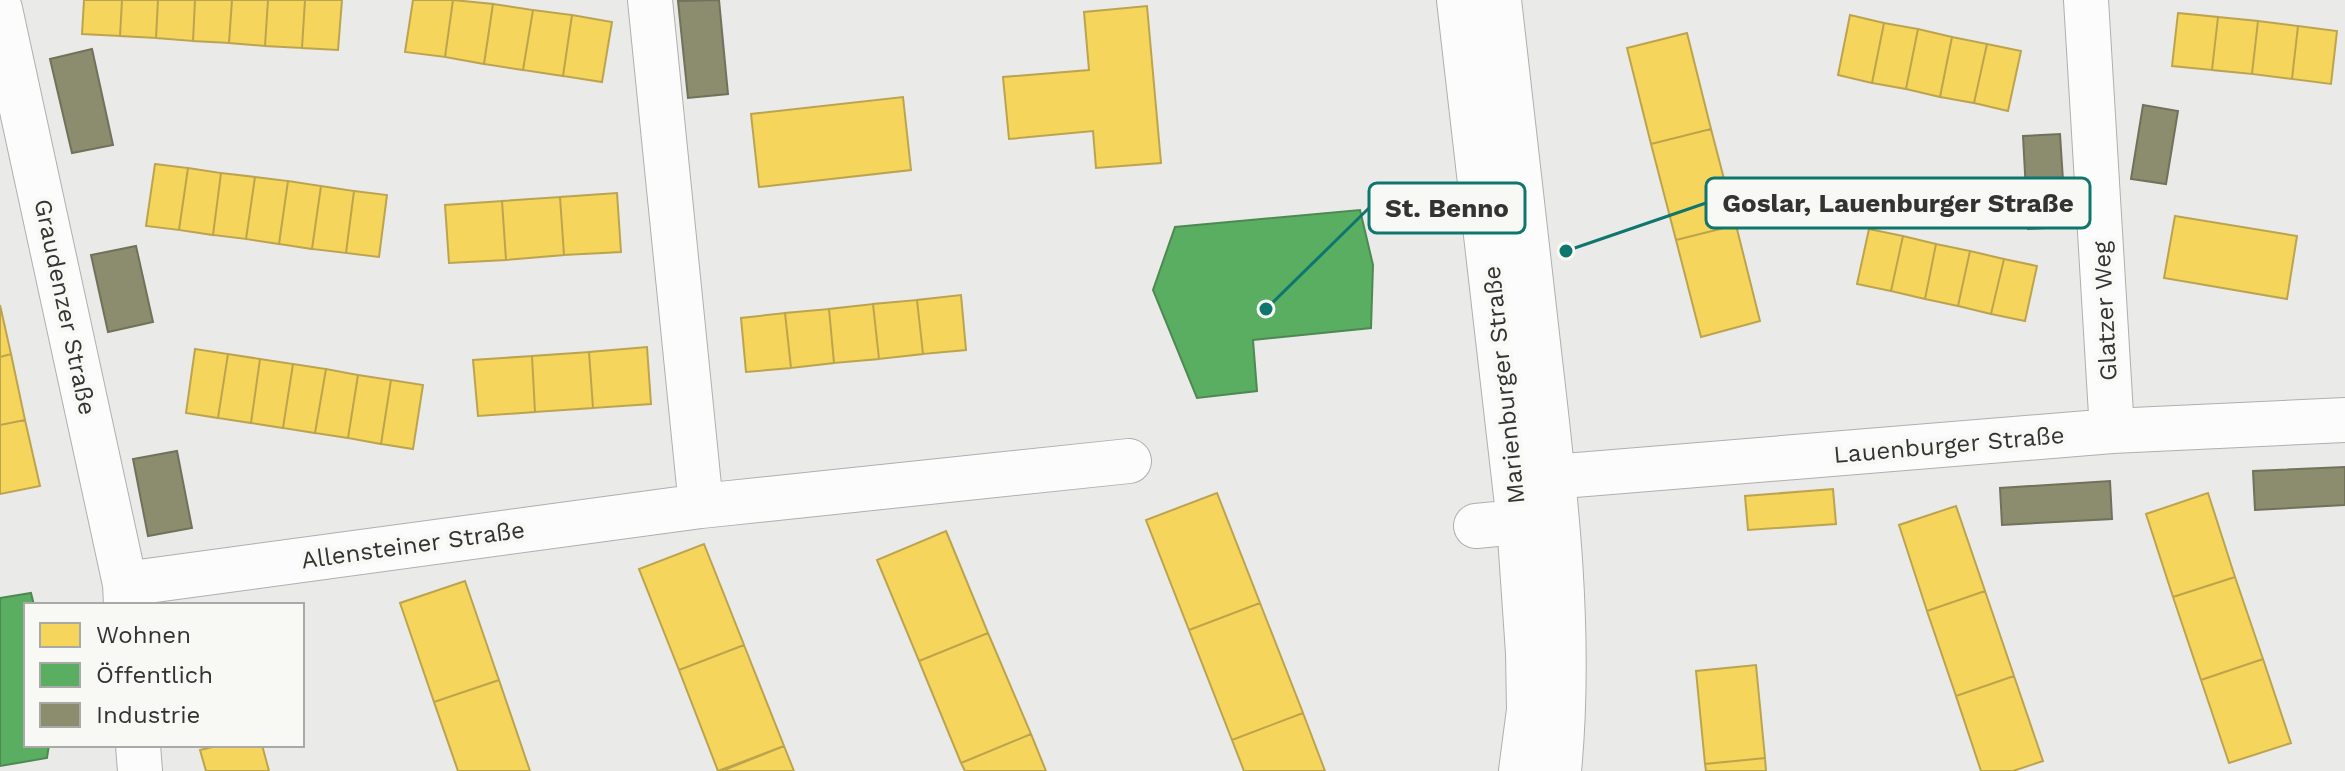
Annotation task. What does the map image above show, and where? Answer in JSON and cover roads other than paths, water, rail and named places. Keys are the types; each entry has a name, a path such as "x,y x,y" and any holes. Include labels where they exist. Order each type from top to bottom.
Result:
{"street":[{"path":"650,0 701,506"},
{"name":"Marienburger Straße","path":"1459,0 1536,500 1565,654 1559,771"},
{"name":"Marienburger Straße","path":"1499,0 1536,500 1528,653 1529,710 1521,771"},
{"name":"Glatzer Weg","path":"2086,0 2112,431"},
{"name":"Graudenzer Straße","path":"0,9 126,595"},
{"name":"Lauenburger Straße","path":"1476,526 1536,500 2112,431 2345,420"},
{"name":"Allensteiner Straße","path":"126,595 701,506 1129,461"},
{"path":"138,747 140,771"}],"place":[{"name":"Goslar, Lauenburger Straße","path":"1566,251"},
{"name":"St. Benno","path":"1266,309"}]}
